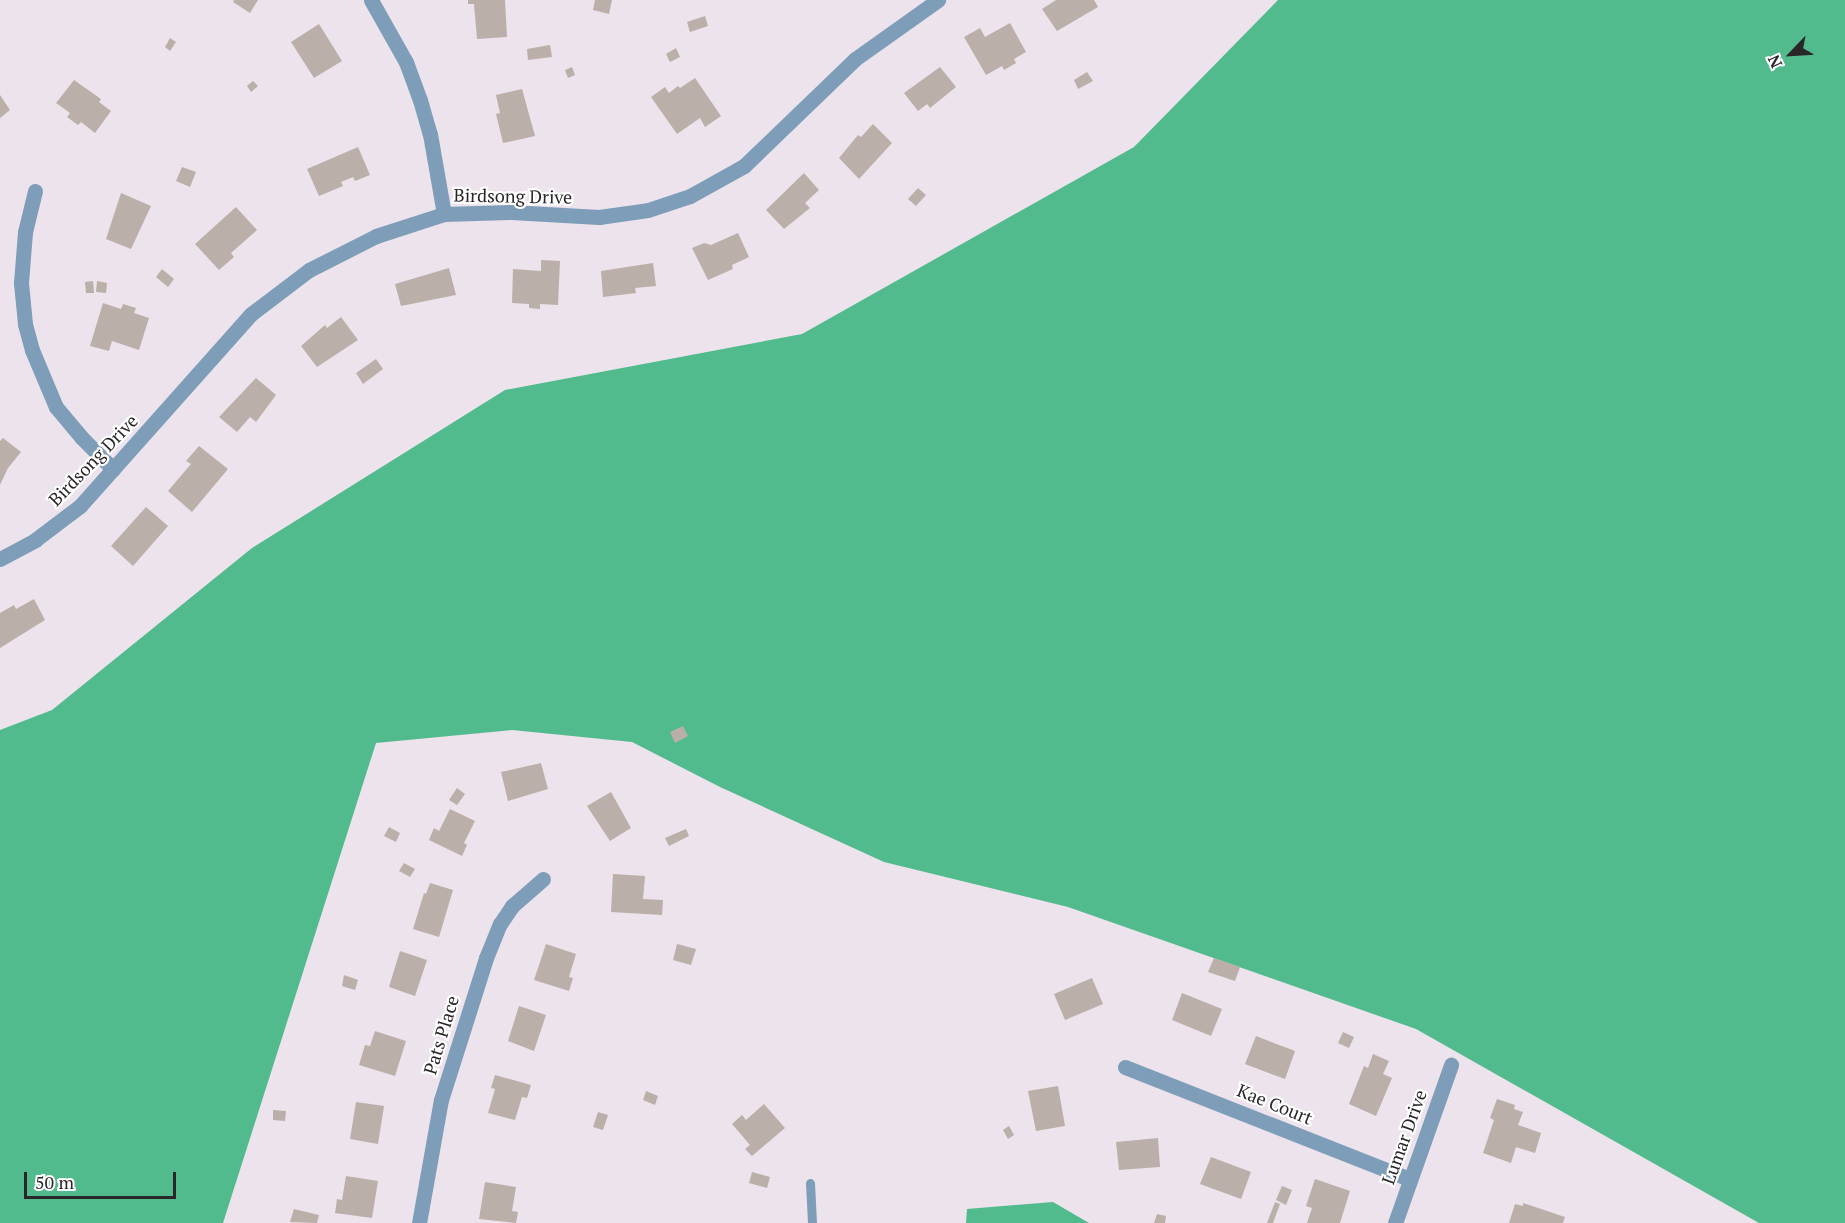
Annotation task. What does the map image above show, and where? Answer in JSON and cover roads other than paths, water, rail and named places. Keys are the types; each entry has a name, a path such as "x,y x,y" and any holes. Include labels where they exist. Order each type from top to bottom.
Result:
{"street":[{"path":"371,0 406,62 420,100 430,134 444,214"},
{"name":"Birdsong Drive","path":"0,559 59,524 80,506 236,331 274,295 309,270 376,236 444,214 511,212 599,217 648,210 690,196 744,166 855,59 938,0"},
{"path":"35,191 25,232 21,272 25,324 32,350 56,407 82,438 113,469"},
{"name":"Pats Place","path":"419,1223 441,1100 486,958 500,924 512,906 543,879"},
{"name":"Lumar Drive","path":"1395,1223 1451,1065"},
{"name":"Kae Court","path":"1125,1067 1409,1179"}],"lane":[{"path":"810,1183 812,1223"}]}
